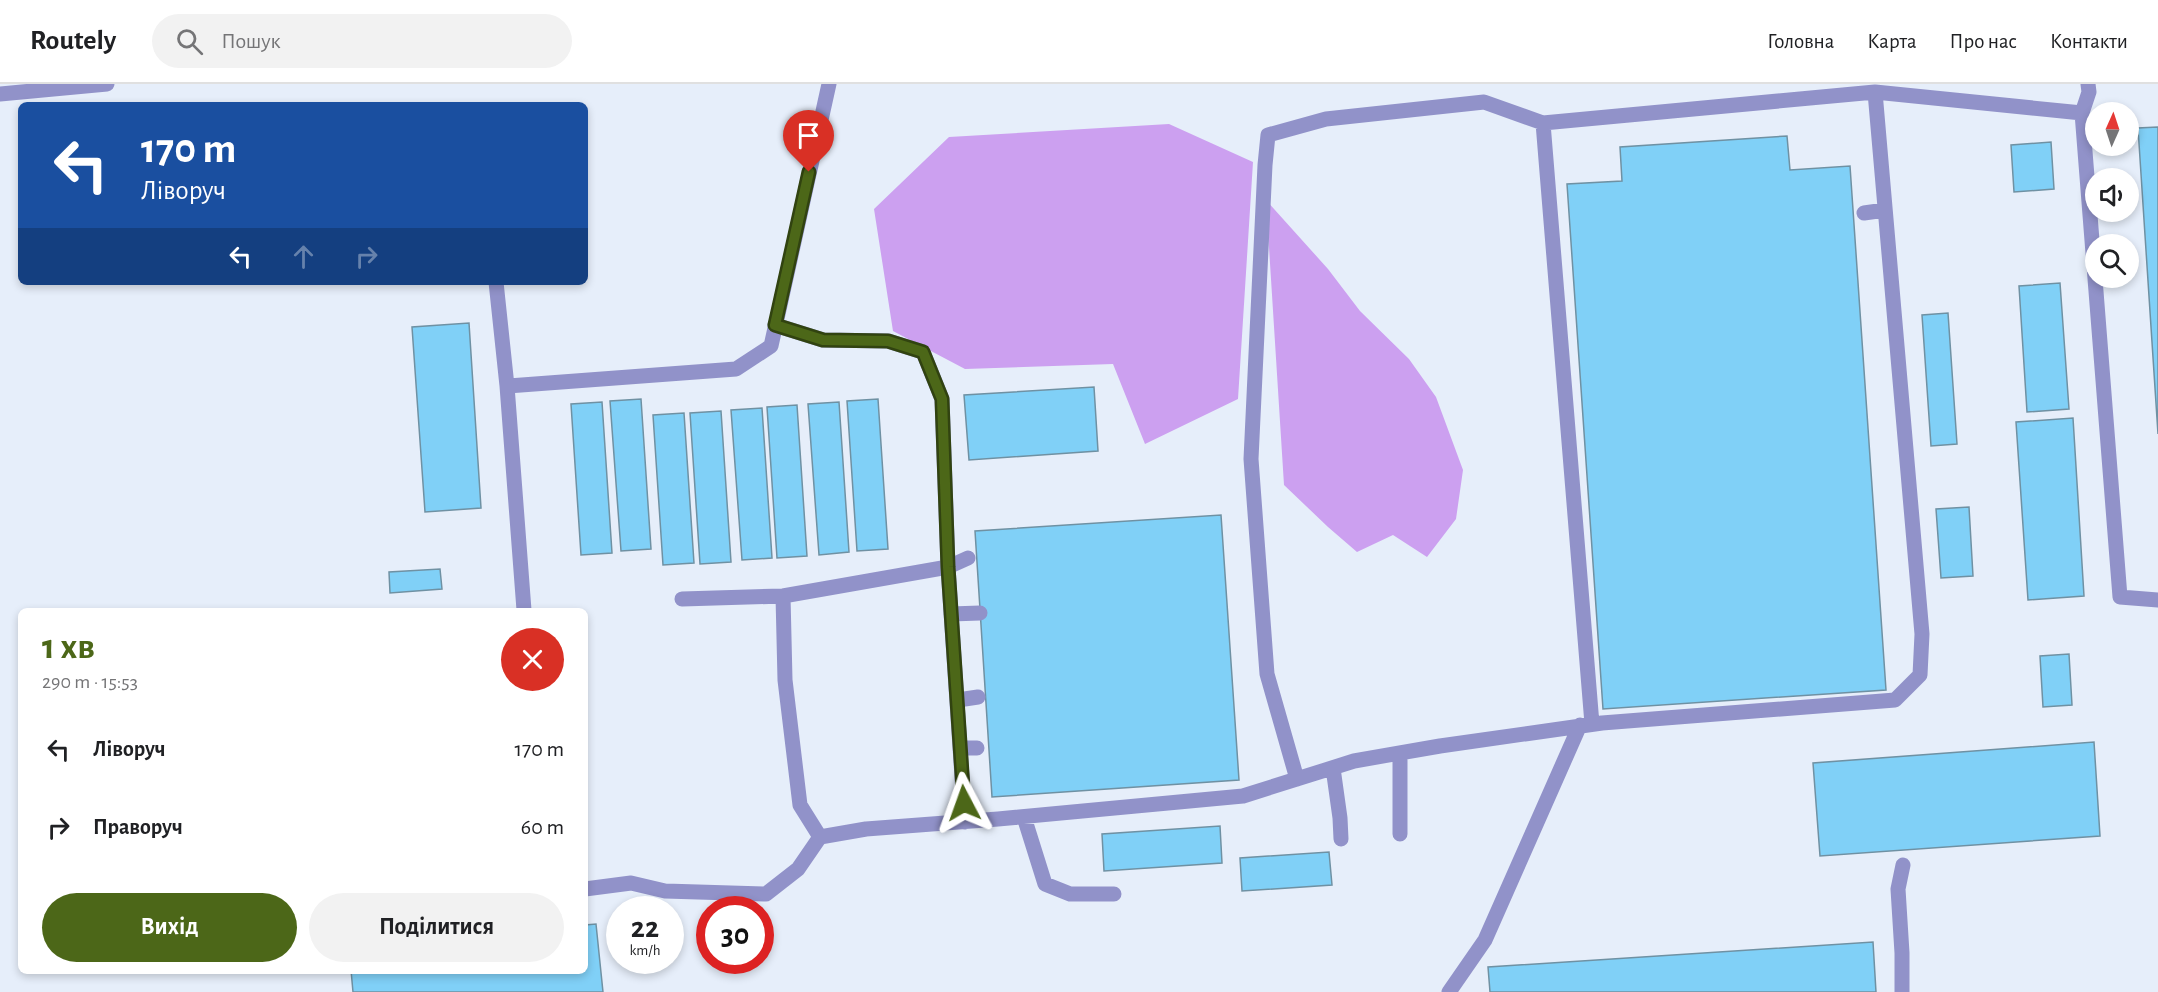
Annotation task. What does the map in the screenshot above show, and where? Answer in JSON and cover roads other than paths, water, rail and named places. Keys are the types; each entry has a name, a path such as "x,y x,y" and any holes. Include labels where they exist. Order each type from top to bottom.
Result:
{"street":[{"path":"0,94 107,84"},
{"path":"507,386 736,369 771,346 829,84"},
{"path":"2088,84 2089,92 2082,113 2120,597 2158,600"},
{"path":"1297,779 1267,674 1251,459 1268,135 1326,119 1484,102 1544,123 1875,92 2082,113"},
{"path":"588,889 631,883 665,891 766,894 798,869 820,837 866,829 1024,817 1243,796 1354,761 1586,725 1895,700 1920,675 1922,634 1875,92"},
{"path":"1449,992 1485,940 1586,725 1544,123"},
{"path":"1864,213 1885,210"},
{"path":"496,285 507,386 524,608"},
{"path":"775,325 823,340 888,341 923,352 942,399 948,567 965,822"},
{"path":"682,599 783,596 948,567 968,558"},
{"path":"783,596 785,680 800,805 820,837"},
{"path":"951,614 980,613"},
{"path":"958,700 978,697"},
{"path":"960,748 977,747"},
{"path":"1400,753 1400,834"},
{"path":"1333,768 1341,839"},
{"path":"1024,817 1045,885 1070,894 1114,894"},
{"path":"1902,992 1898,889 1903,865"}]}
